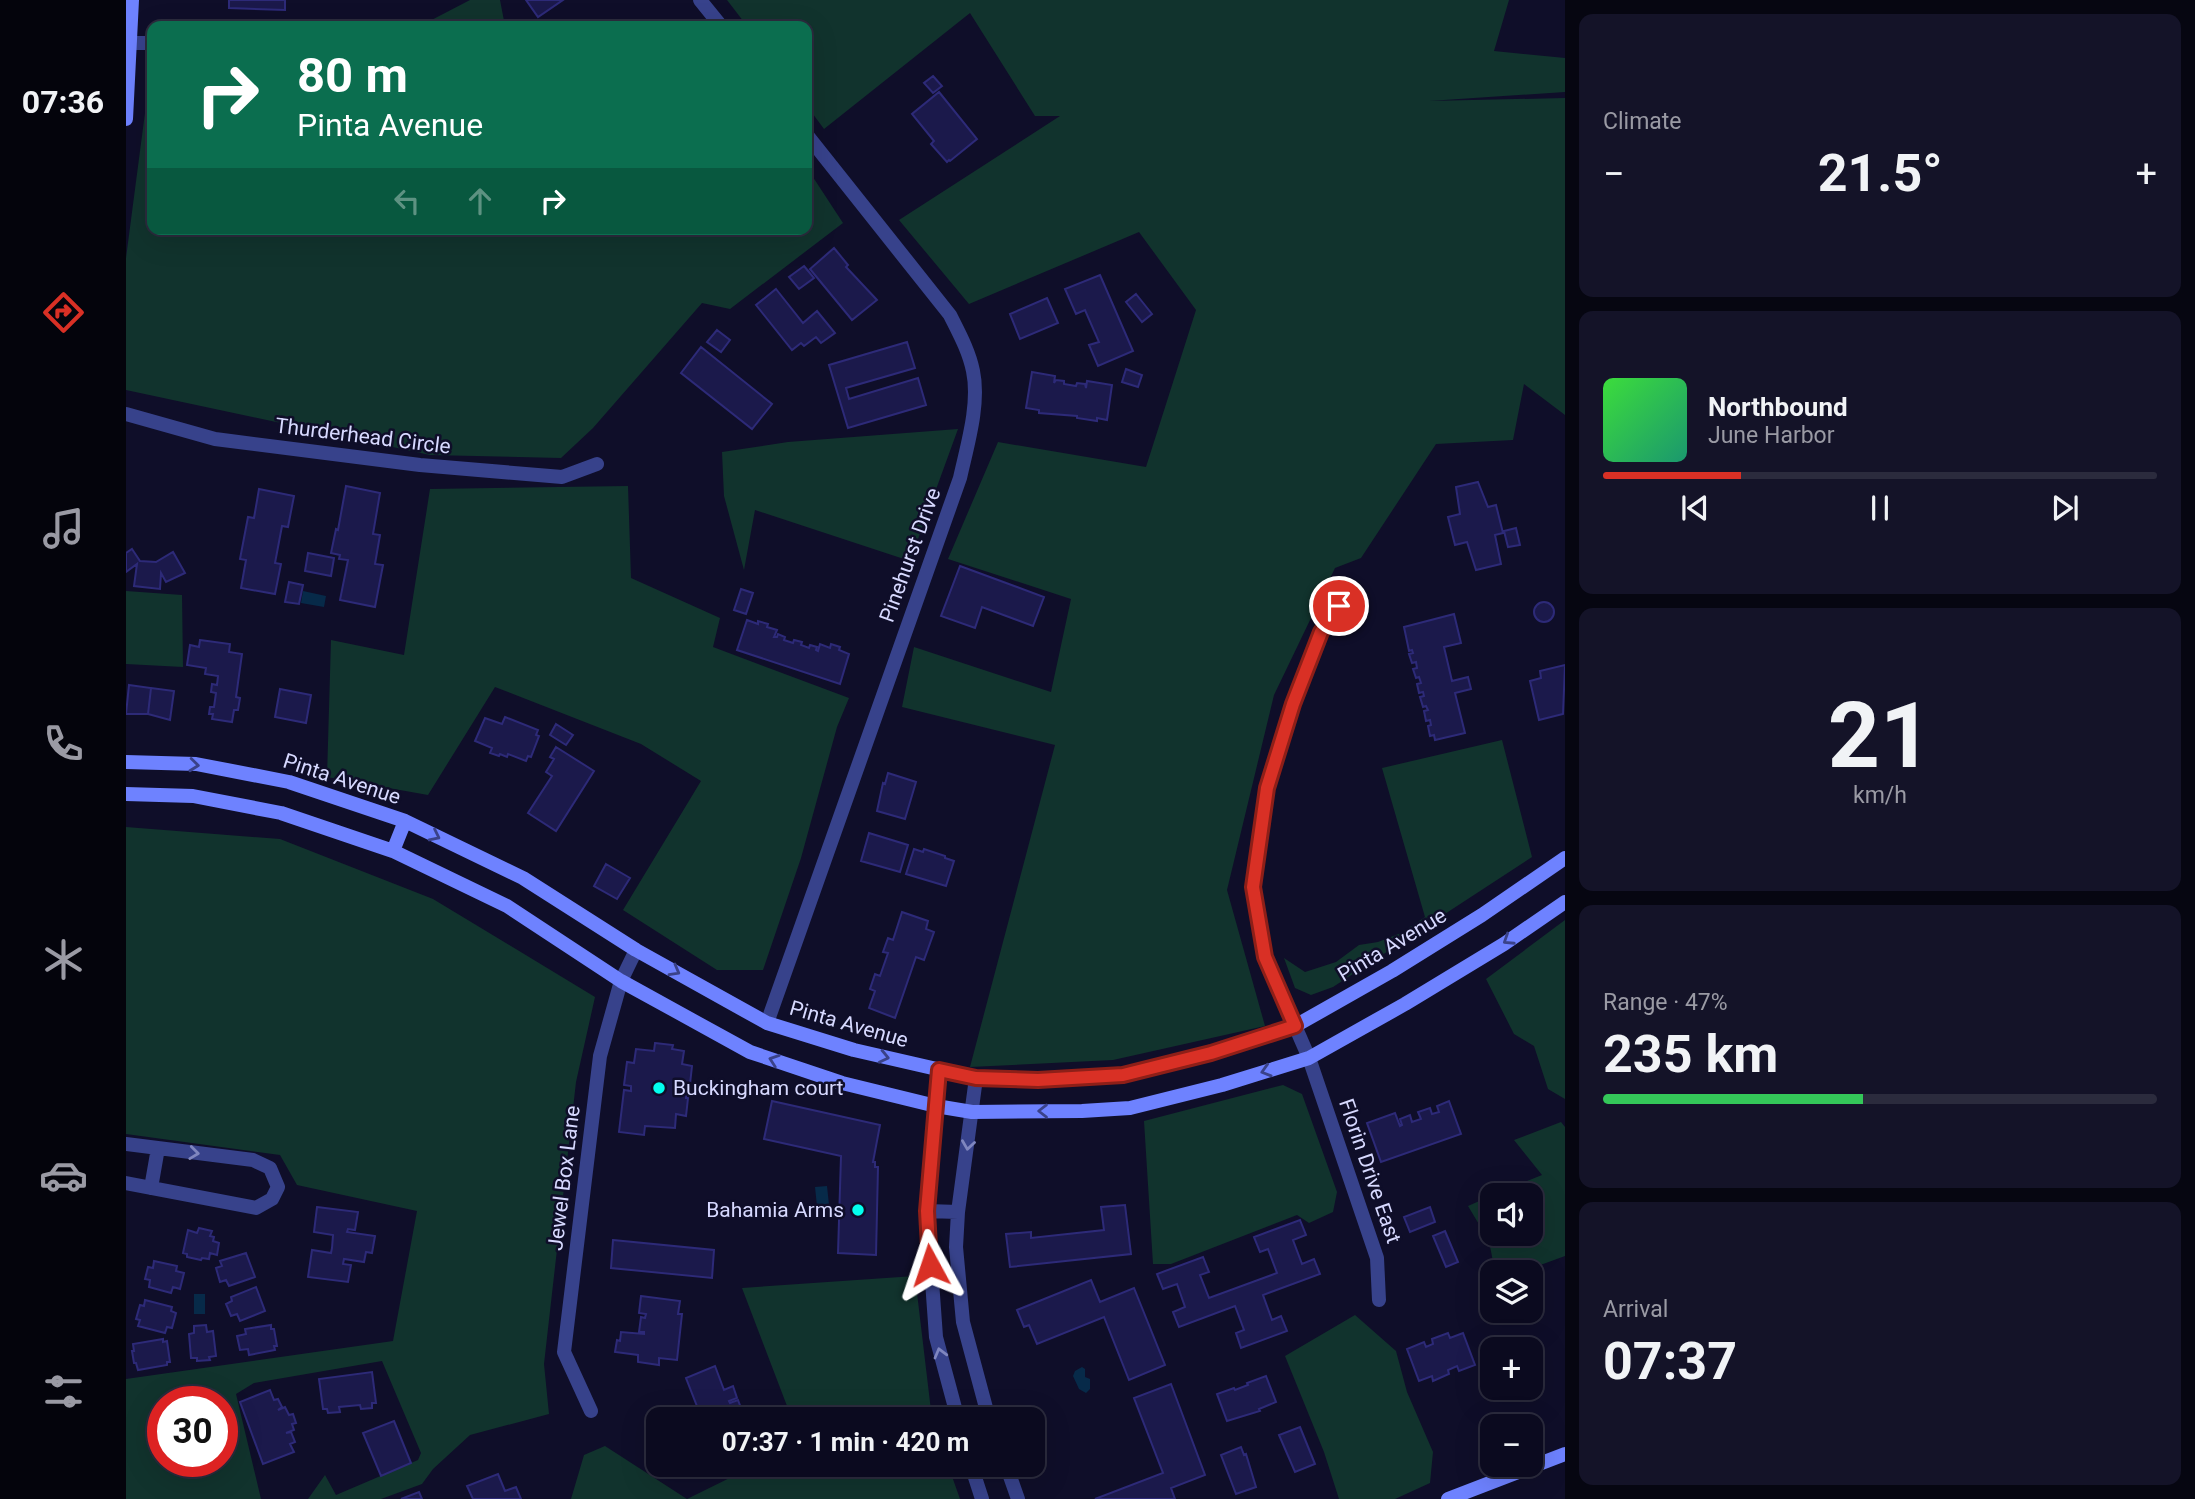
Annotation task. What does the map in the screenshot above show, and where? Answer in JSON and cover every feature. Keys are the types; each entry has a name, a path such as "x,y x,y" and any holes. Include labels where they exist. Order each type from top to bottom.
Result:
{"street":[{"path":"126,119 132,0"},
{"path":"701,0 717,21"},
{"path":"131,43 147,43"},
{"name":"Pinehurst Drive","path":"767,1023 960,478 971,430 974,389 970,361 950,316 812,141"},
{"name":"Thurderhead Circle","path":"126,414 215,439 420,465 562,477 597,464"},
{"name":"Florin Drive East","path":"1339,606 1321,632 1278,752 1267,788 1253,887 1265,957 1308,1058 1377,1258 1379,1300"},
{"name":"Pinta Avenue","path":"126,762 196,764 289,782 405,821 523,878 636,950 767,1023 854,1050 976,1078 1038,1080 1123,1075 1211,1053 1295,1026 1482,915 1565,858"},
{"path":"126,794 193,796 281,813 393,851 507,906 621,981 750,1052 842,1083 972,1112 1129,1108 1222,1085 1308,1058 1504,944 1565,902"},
{"path":"393,851 405,821"},
{"name":"Jewel Box Lane","path":"592,1412 564,1352 600,1055 621,981 636,950"},
{"path":"939,1070 927,1211 936,1337 955,1407"},
{"path":"976,1078 958,1212 956,1247 963,1322 986,1407"},
{"path":"126,1144 253,1160 270,1168 278,1186 272,1199 256,1208 126,1183"},
{"path":"151,1188 158,1149"},
{"path":"927,1211 958,1212"},
{"path":"1448,1499 1565,1454"},
{"path":"975,1477 982,1499"},
{"path":"1010,1477 1018,1499"}],"green space":[{"path":"470,0 500,0 504,21 430,21"},
{"path":"727,0 1509,0 1494,51 1565,58 1565,92 1429,101 1565,98 1565,415 1524,384 1513,440 1436,444 1361,558 1335,568 1274,695 1227,890 1265,1026 1113,1060 970,1067 1055,745 902,707 914,647 1051,692 1071,599 948,559 998,442 1146,467 1196,310 1139,232 969,304 899,220 1060,116 1035,116 970,13 824,129 812,113 812,21 743,21"},
{"path":"147,98 147,235 812,235 812,176 843,223 730,309 702,303 593,428 561,458 430,455 126,390 126,258"},
{"path":"958,429 910,561 755,510 744,570 724,496 722,452 788,442"},
{"path":"628,486 631,578 720,618 713,647 849,698 837,727 801,858 763,970 717,970 623,910 701,781 641,744 495,687 428,795 327,777 331,640 404,655 430,489"},
{"path":"126,591 182,595 183,667 126,664"},
{"path":"1502,740 1532,857 1333,987 1311,995 1295,988 1284,958 1305,972 1336,962 1359,945 1378,942 1401,933 1425,917 1382,768"},
{"path":"126,827 280,839 433,899 595,997 576,1082 544,1364 549,1414 470,1435 433,1469 422,1484 381,1499 308,1499 325,1475 336,1495 418,1460 421,1453 382,1361 254,1383 238,1393 238,1386 147,1386 147,1477 238,1477 238,1402 261,1499 126,1499 126,1379 393,1341 417,1211 297,1185 280,1155 126,1134"},
{"path":"1565,920 1565,1099 1548,1089 1534,1046 1514,1034 1486,979"},
{"path":"1283,1085 1302,1094 1337,1192 1333,1212 1309,1223 1297,1215 1171,1264 1153,1264 1144,1121"},
{"path":"1561,1122 1565,1127 1565,1256 1543,1264 1543,1260 1493,1260 1490,1246 1543,1246 1543,1183 1522,1183 1542,1175 1514,1140"},
{"path":"1480,1201 1480,1226 1468,1206"},
{"path":"915,1276 931,1407 787,1407 742,1288"},
{"path":"1355,1315 1396,1351 1407,1392 1433,1452 1430,1483 1395,1499 1339,1499 1324,1452 1285,1356"},
{"path":"605,1446 646,1472 646,1477 653,1477 687,1499 571,1499 584,1455"},
{"path":"732,1477 952,1477 960,1499 687,1499"}],"water":[{"path":"303,591 326,596 324,607 301,603"},
{"path":"827,1186 830,1214 818,1216 815,1187"},
{"path":"194,1294 205,1294 205,1314 194,1314"},
{"path":"1082,1367 1085,1369 1085,1377 1090,1379 1090,1389 1086,1393 1079,1389 1073,1376 1075,1371"}],"building":[{"path":"229,0 285,0 285,10 229,8"},
{"path":"526,0 563,0 538,17"},
{"path":"933,76 942,86 933,93 924,83"},
{"path":"939,92 977,139 947,162 931,144 934,141 912,114"},
{"path":"834,248 848,265 846,267 877,300 852,320 810,269"},
{"path":"804,266 814,278 799,289 789,277"},
{"path":"1100,275 1133,351 1098,366 1089,345 1099,342 1085,310 1076,314 1065,289"},
{"path":"776,289 803,323 817,311 835,333 821,343 816,337 804,346 801,343 792,350 756,305"},
{"path":"1136,294 1152,314 1142,322 1126,302"},
{"path":"1047,298 1058,323 1020,339 1010,314"},
{"path":"717,330 730,340 721,352 707,342"},
{"path":"907,342 915,368 846,388 849,399 918,378 926,405 848,428 829,365"},
{"path":"701,347 772,404 752,429 681,373"},
{"path":"1126,369 1142,375 1138,387 1122,382"},
{"path":"1032,372 1055,376 1054,383 1056,380 1076,386 1077,383 1085,384 1086,388 1087,381 1112,385 1107,420 1039,413 1039,410 1026,408"},
{"path":"1478,482 1488,507 1496,505 1503,533 1495,535 1501,564 1476,570 1467,542 1455,545 1448,517 1460,514 1456,487"},
{"path":"346,486 380,493 373,534 380,535 375,564 383,565 375,607 340,600 348,560 339,559 340,555 331,553"},
{"path":"259,489 294,496 288,527 282,526 275,563 281,564 275,594 241,588 246,560 240,559 248,517 254,518"},
{"path":"1516,528 1520,545 1508,547 1504,531"},
{"path":"132,549 140,561 156,562 173,552 185,573 166,582 161,573 160,589 134,586 137,564 126,572 126,553"},
{"path":"308,553 334,558 331,576 305,571"},
{"path":"960,566 1044,597 1033,626 982,607 975,628 941,616"},
{"path":"289,582 303,585 299,604 285,602"},
{"path":"741,589 753,593 746,614 734,610"},
{"path":"1540,602 1548,602 1554,612 1548,622 1540,622 1534,616 1534,608"},
{"path":"1454,614 1461,643 1444,647 1452,681 1468,677 1471,689 1455,693 1465,733 1435,740 1434,735 1430,736 1430,720 1426,721 1424,711 1428,710 1426,706 1423,707 1420,697 1424,696 1423,692 1419,693 1417,684 1421,683 1413,669 1417,668 1416,662 1412,663 1409,654 1413,653 1412,650 1409,651 1404,627"},
{"path":"747,620 768,624 767,627 777,630 774,637 778,634 793,643 794,640 809,648 810,645 817,647 818,651 820,644 830,648 831,644 840,647 839,650 849,654 840,684 737,650"},
{"path":"200,640 230,644 229,652 242,654 236,697 240,698 232,722 212,719 213,714 209,714 210,707 214,707 216,693 211,692 212,684 217,685 218,676 205,674 206,668 187,665 190,645 199,647"},
{"path":"1565,665 1563,714 1539,720 1530,681 1541,678 1540,671"},
{"path":"129,685 151,688 148,714 126,714"},
{"path":"151,688 174,691 170,720 148,714"},
{"path":"280,689 311,695 306,723 275,717"},
{"path":"505,717 538,730 536,735 539,736 531,757 528,756 526,761 508,754 507,757 490,753 492,748 475,741 485,718 502,724"},
{"path":"556,724 573,735 566,745 550,735"},
{"path":"556,747 594,771 556,831 528,813 552,776 546,772 554,759 550,757"},
{"path":"888,773 916,782 905,819 877,811"},
{"path":"869,833 908,845 900,872 861,861"},
{"path":"914,849 923,852 924,849 954,861 946,886 906,874"},
{"path":"606,864 630,878 617,899 594,886"},
{"path":"902,912 928,921 926,929 934,932 924,960 916,957 895,1018 869,1008 875,991 870,989 875,974 880,976 888,953 883,952 888,938 893,940"},
{"name":"Buckingham court","path":"655,1043 673,1045 672,1049 684,1051 682,1064 692,1066 690,1084 687,1084 686,1116 676,1114 675,1128 645,1126 644,1135 619,1132 624,1090 631,1091 631,1086 624,1085 627,1062 634,1063 636,1049 654,1051"},
{"name":"Bahamia Arms","path":"772,1101 880,1125 873,1162 875,1167 878,1167 876,1255 838,1253 841,1156 764,1139"},
{"path":"1449,1101 1461,1134 1381,1162 1367,1123 1395,1113 1400,1126 1400,1119 1410,1115 1412,1122 1421,1119 1418,1112 1430,1108 1432,1114 1439,1112 1437,1106"},
{"path":"1125,1205 1131,1254 1010,1267 1006,1234 1031,1232 1031,1238 1104,1230 1101,1207"},
{"path":"317,1207 358,1212 355,1230 348,1229 347,1232 375,1236 372,1253 366,1252 364,1262 344,1259 343,1264 351,1265 348,1282 308,1277 312,1250 331,1253 332,1248 333,1235 314,1232"},
{"path":"1430,1207 1435,1222 1410,1232 1404,1217"},
{"path":"1300,1220 1306,1235 1293,1240 1302,1264 1314,1259 1320,1274 1263,1295 1272,1320 1281,1316 1287,1331 1241,1348 1236,1333 1244,1330 1235,1306 1179,1327 1173,1312 1185,1307 1177,1284 1163,1289 1157,1274 1203,1257 1209,1272 1200,1275 1209,1298 1277,1273 1268,1249 1260,1252 1254,1237"},
{"path":"199,1228 212,1231 210,1236 214,1237 213,1241 219,1243 217,1255 210,1253 209,1259 187,1257 187,1254 183,1253 188,1230 197,1233"},
{"path":"1445,1231 1458,1262 1446,1267 1433,1236"},
{"path":"613,1240 714,1250 712,1278 611,1268"},
{"path":"246,1253 255,1277 229,1286 226,1280 220,1282 216,1268 222,1266 220,1261"},
{"path":"154,1261 177,1266 176,1271 184,1273 180,1289 173,1287 171,1293 149,1287 150,1280 145,1279 148,1267 153,1268"},
{"path":"1091,1280 1100,1302 1134,1288 1165,1365 1129,1380 1104,1317 1037,1344 1029,1325 1024,1327 1017,1310"},
{"path":"256,1287 265,1311 240,1321 237,1314 231,1316 226,1304 232,1301 231,1297"},
{"path":"641,1296 680,1301 678,1314 682,1314 677,1360 659,1358 659,1365 638,1362 638,1355 615,1352 621,1332 644,1334 639,1332 641,1317 645,1318 646,1314 639,1313"},
{"path":"145,1300 172,1307 171,1311 176,1313 172,1328 167,1327 165,1333 138,1326 140,1320 136,1319 140,1305 144,1306"},
{"path":"206,1325 207,1332 213,1331 216,1356 209,1357 210,1360 197,1361 197,1358 191,1358 189,1334 194,1333 194,1326"},
{"path":"271,1325 277,1346 274,1346 275,1350 249,1355 248,1349 240,1350 237,1336 246,1334 245,1329"},
{"path":"1448,1333 1450,1338 1463,1333 1475,1365 1459,1371 1457,1366 1448,1370 1449,1374 1433,1381 1432,1376 1419,1381 1407,1349 1424,1342 1426,1347 1433,1344 1432,1339"},
{"path":"163,1339 163,1342 167,1341 170,1362 167,1362 167,1365 138,1370 134,1363 133,1344"},
{"path":"715,1366 724,1390 733,1386 737,1398 729,1401 730,1403 738,1400 741,1407 697,1407 686,1378"},
{"path":"372,1372 376,1403 372,1403 372,1408 361,1409 360,1405 339,1407 340,1412 328,1413 327,1409 323,1409 319,1379"},
{"path":"1266,1376 1276,1402 1259,1409 1260,1411 1227,1421 1217,1394 1234,1388 1235,1390"},
{"path":"1171,1384 1205,1475 1171,1488 1175,1499 1095,1499 1163,1473 1134,1398"},
{"path":"270,1390 274,1400 278,1399 282,1407 278,1410 285,1407 289,1415 293,1414 296,1423 292,1424 294,1430 286,1433 291,1432 295,1442 290,1444 294,1452 263,1464 240,1402"},
{"path":"394,1421 411,1463 381,1476 363,1433"},
{"path":"1300,1427 1315,1464 1295,1472 1279,1435"},
{"path":"1241,1447 1244,1455 1246,1454 1256,1487 1236,1494 1221,1455"},
{"path":"498,1474 505,1491 516,1487 521,1499 473,1499 467,1486"},
{"path":"419,1492 422,1499 401,1499"}],"place":[{"name":"Buckingham court","path":"659,1088"},
{"name":"Bahamia Arms","path":"858,1210"}],"route":[{"path":"930,1265 927,1211 939,1070 976,1078 1038,1080 1123,1075 1211,1053 1295,1026 1265,957 1253,887 1267,788 1293,704 1321,632 1339,606"}]}
